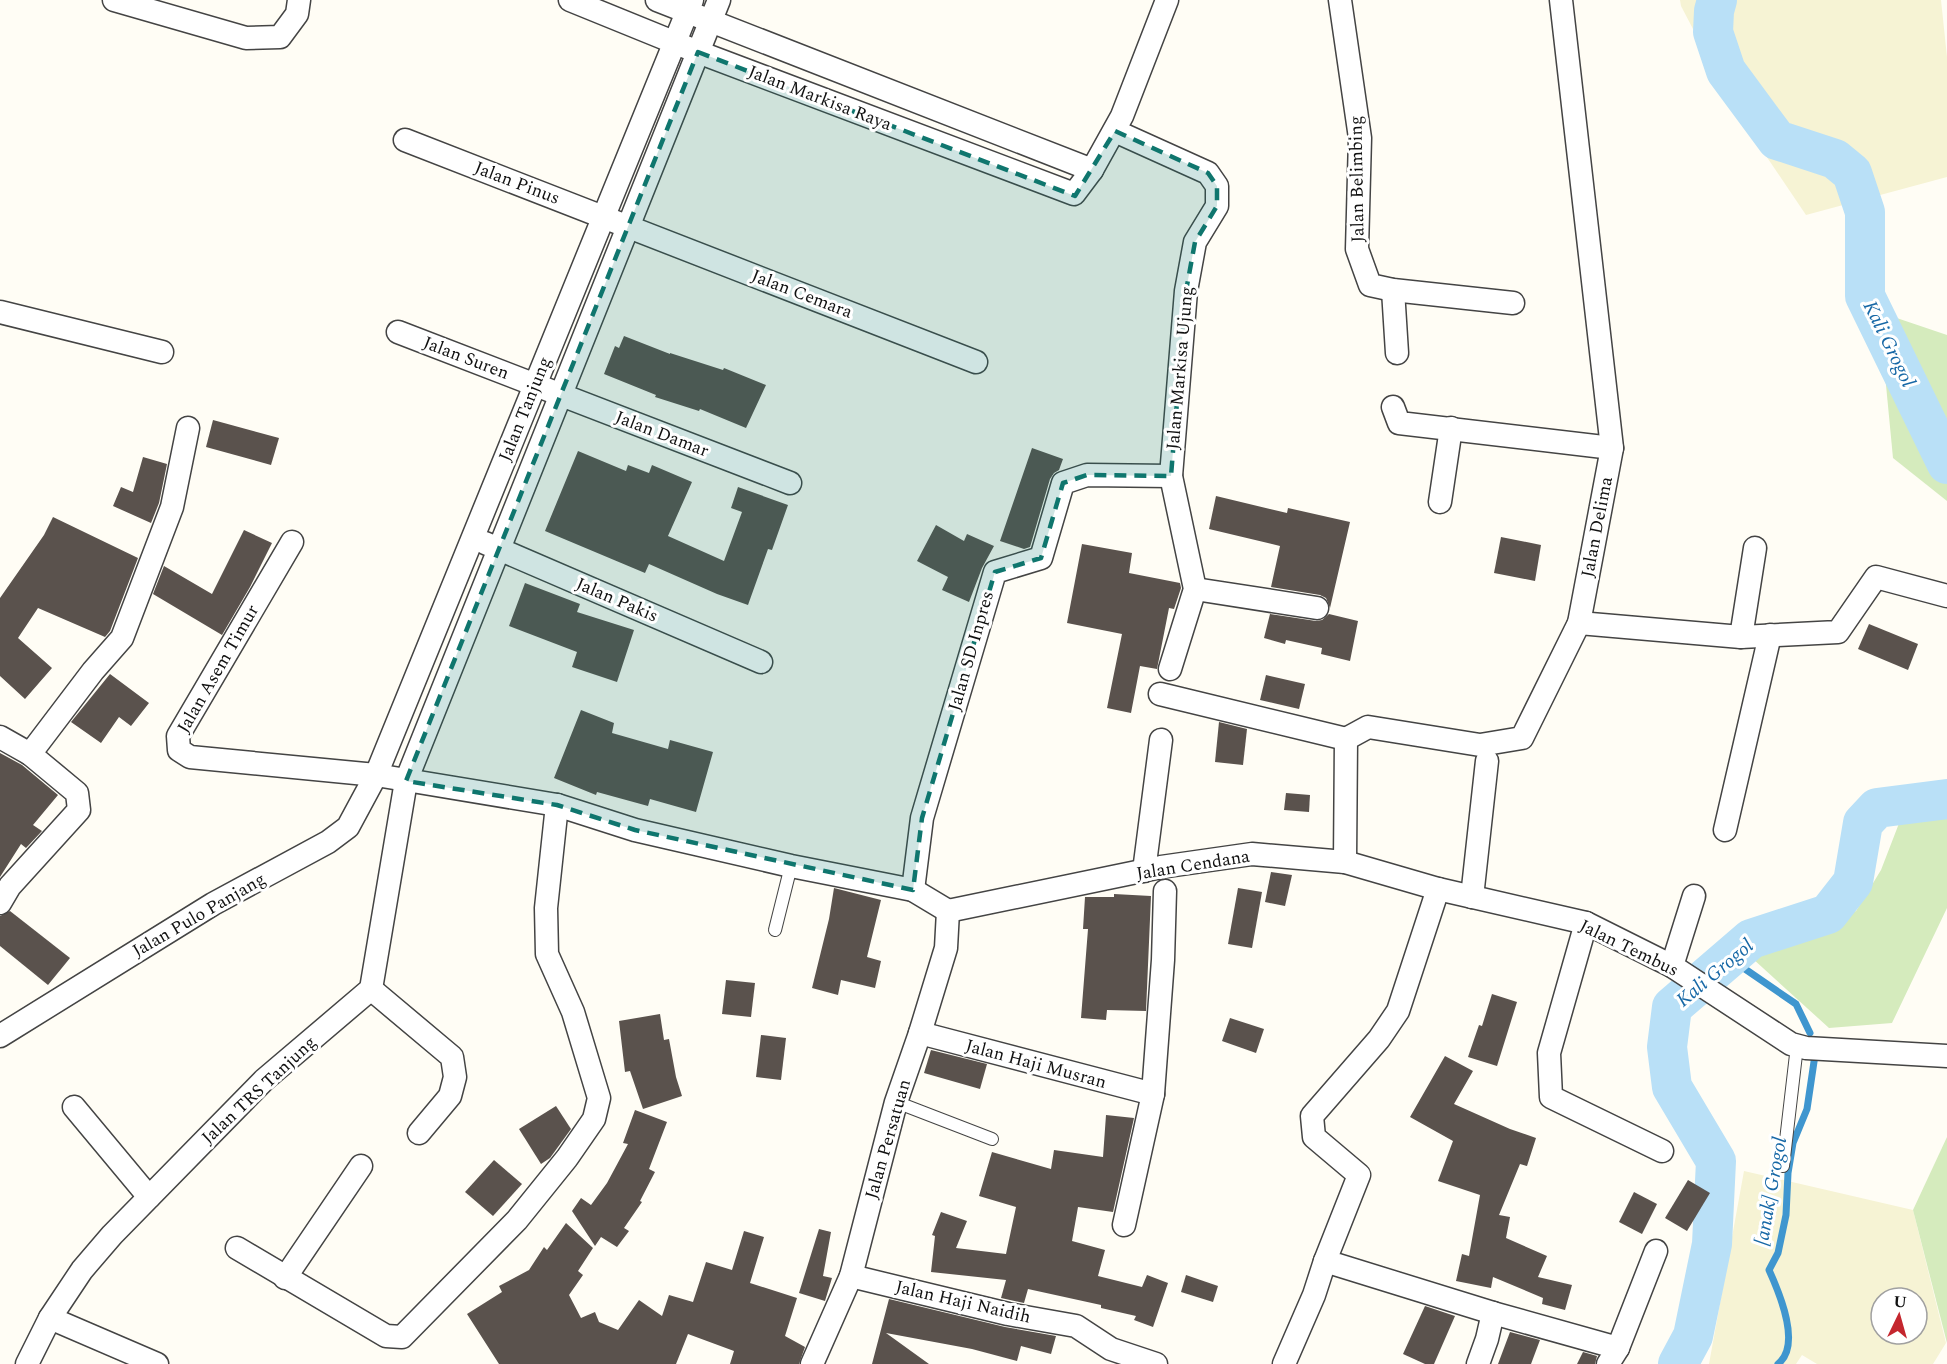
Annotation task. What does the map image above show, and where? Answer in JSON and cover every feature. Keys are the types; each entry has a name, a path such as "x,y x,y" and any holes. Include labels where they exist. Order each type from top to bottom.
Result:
{"street":[{"path":"114,0 246,38 280,38 297,14 299,0"},
{"name":"Jalan Markisa Raya","path":"570,0 1070,194 1077,192 1092,170 710,22 689,6 657,0"},
{"name":"Jalan Tanjung","path":"406,781 719,0"},
{"path":"1092,170 1115,131 1167,0"},
{"name":"Jalan Belimbing","path":"1340,0 1359,138 1357,249 1370,285 1393,290 1513,303"},
{"name":"Jalan Delima","path":"1346,740 1368,727 1480,745 1522,738 1579,623 1612,448 1561,0"},
{"name":"Jalan Tanjung","path":"376,776 689,6"},
{"name":"Jalan Markisa Ujung","path":"1115,131 1208,173 1217,186 1217,206 1195,242 1186,291 1170,476 1195,589 1170,669"},
{"name":"Jalan Pinus","path":"405,140 628,226"},
{"name":"Jalan Cemara","path":"628,226 976,362"},
{"path":"1393,290 1397,353"},
{"path":"0,312 162,352"},
{"name":"Jalan Suren","path":"398,332 535,385"},
{"name":"Jalan Damar","path":"535,385 790,483"},
{"path":"1393,406 1399,423 1612,448"},
{"path":"30,754 93,671 122,638 172,507 188,428"},
{"path":"1440,502 1451,428"},
{"name":"Jalan SD Inpres","path":"913,890 922,818 995,572 1041,558 1064,483 1087,475 1170,476"},
{"name":"Jalan Pakis","path":"473,538 761,662"},
{"name":"Jalan Asem Timur","path":"292,542 178,736 179,750 190,757 376,776"},
{"path":"1742,637 1755,548"},
{"path":"1579,623 1742,637 1838,633 1876,577 1947,596"},
{"path":"1195,589 1317,608"},
{"path":"1725,830 1770,635"},
{"path":"1160,694 1346,740 1345,862"},
{"path":"0,737 30,754 77,793 79,810 10,886 0,903"},
{"path":"1144,872 1161,740"},
{"path":"1472,897 1486,761"},
{"path":"376,776 557,805 636,830 791,867 913,890 948,910"},
{"name":"Jalan Pulo Panjang","path":"0,1036 213,904 327,842 348,827 376,776"},
{"path":"406,781 371,989 452,1057 454,1077 450,1096 419,1132"},
{"path":"237,1248 386,1336 402,1337 518,1220 567,1158 594,1119 599,1098 573,1012 547,954 546,908 557,805"},
{"name":"Jalan Cendana","path":"948,910 1144,872 1252,854 1345,862 1435,895"},
{"path":"1124,1225 1153,1094 1163,960 1164,891"},
{"path":"1284,1364 1314,1295 1359,1175 1314,1137 1312,1116 1379,1039 1398,1011 1435,895"},
{"name":"Jalan Tembus","path":"1435,895 1472,897 1586,924 1677,970 1797,1046 1947,1056"},
{"path":"1677,970 1694,896"},
{"name":"Jalan Persatuan","path":"812,1364 851,1276 896,1102 946,948 948,910"},
{"path":"1586,924 1550,1053 1551,1097 1662,1151"},
{"name":"Jalan TRS Tanjung","path":"27,1364 50,1318 81,1270 264,1080 371,989"},
{"name":"Jalan Haji Musran","path":"920,1033 1153,1094"},
{"path":"74,1107 149,1197"},
{"path":"285,1278 361,1166"},
{"path":"1325,1261 1493,1313 1613,1356 1656,1251"},
{"name":"Jalan Haji Naidih","path":"851,1276 1008,1314 1076,1326 1124,1359"},
{"path":"1478,1364 1493,1313"},
{"path":"50,1318 157,1364"},
{"path":"1124,1359 1156,1364"}],"lane":[{"path":"775,930 791,867"},
{"path":"1409,944 1423,906 1435,895"},
{"path":"1783,1166 1797,1046"},
{"path":"896,1102 992,1139"}],"highlighted area":[{"path":"698,52 1075,196 1115,131 1208,173 1217,186 1217,206 1195,242 1186,291 1171,476 1087,475 1063,483 1041,558 995,572 922,818 913,890 635,830 557,805 406,781"}],"shaded area":[{"path":"1680,0 1941,0 1947,57 1947,177 1806,215 1737,113 1681,6"},
{"path":"1744,1171 1913,1210 1946,1343 1933,1364 1817,1364 1802,1355 1796,1364 1709,1364"}],"green space":[{"path":"1879,312 1947,335 1947,501 1893,458"},
{"path":"1947,799 1947,908 1892,1023 1829,1028 1752,958 1856,911 1881,870 1903,813"},
{"path":"1947,1137 1947,1343 1913,1210"}],"building":[{"path":"624,336 670,354 723,370 724,368 766,385 746,428 700,409 699,411 655,397 656,395 604,374 615,346 619,348"},
{"path":"213,420 279,438 271,465 206,447"},
{"path":"1032,448 1063,459 1059,470 1050,479 1030,547 1024,549 1000,541"},
{"path":"578,451 626,471 628,465 649,473 652,465 692,482 668,536 724,561 742,512 731,508 738,487 788,505 772,550 768,549 748,605 649,564 645,573 545,531"},
{"path":"143,457 167,464 159,503 151,523 113,506 121,487 133,492"},
{"path":"1216,496 1287,513 1288,508 1350,522 1330,608 1326,598 1320,595 1271,587 1280,546 1209,529"},
{"path":"53,517 138,558 110,631 105,637 38,608 18,638 52,668 25,699 0,676 0,598 44,535"},
{"path":"936,525 964,541 967,534 994,546 982,568 969,602 942,590 948,577 917,561"},
{"path":"244,530 272,543 222,635 153,594 164,566 212,594"},
{"path":"1501,537 1541,545 1535,581 1494,573"},
{"path":"1082,544 1132,553 1129,573 1180,583 1181,588 1174,609 1169,608 1157,669 1140,666 1131,713 1107,708 1122,634 1067,623"},
{"path":"525,583 580,604 577,612 634,630 617,682 572,667 577,652 509,626"},
{"path":"1270,614 1316,621 1322,620 1329,614 1358,621 1350,661 1321,654 1322,648 1286,640 1285,644 1264,638"},
{"path":"1869,624 1918,644 1908,670 1858,649"},
{"path":"110,674 149,703 131,726 119,717 101,743 71,722"},
{"path":"1266,675 1305,684 1299,709 1260,700"},
{"path":"581,710 614,723 612,733 668,749 670,740 713,752 696,812 650,799 648,806 597,792 596,795 554,778"},
{"path":"1219,722 1247,729 1243,765 1215,762"},
{"path":"0,753 22,765 58,795 33,825 42,831 26,848 21,844 0,877"},
{"path":"1286,793 1310,795 1309,812 1284,810"},
{"path":"1271,872 1292,875 1285,906 1265,902"},
{"path":"834,888 881,900 867,957 881,961 875,988 841,980 838,995 812,988"},
{"path":"1238,888 1262,892 1252,948 1228,944"},
{"path":"1114,894 1151,896 1146,1011 1107,1010 1106,1020 1081,1018 1088,929 1083,929 1085,897 1114,897"},
{"path":"10,911 70,958 48,985 0,946 0,916"},
{"path":"726,980 755,983 751,1017 722,1014"},
{"path":"1492,994 1517,1002 1497,1066 1468,1057 1479,1025 1482,1026"},
{"path":"660,1014 664,1040 669,1039 682,1096 643,1109 630,1071 625,1072 619,1021"},
{"path":"1230,1018 1264,1029 1256,1053 1222,1041"},
{"path":"761,1035 786,1038 781,1080 756,1077"},
{"path":"931,1050 987,1064 980,1089 924,1073"},
{"path":"1445,1056 1473,1071 1454,1104 1536,1138 1527,1166 1520,1164 1499,1215 1510,1217 1506,1238 1547,1256 1538,1277 1572,1285 1565,1310 1542,1304 1543,1298 1493,1277 1491,1288 1456,1281 1462,1254 1469,1256 1480,1195 1438,1181 1453,1141 1410,1117"},
{"path":"556,1106 571,1129 550,1158 541,1164 519,1129"},
{"path":"635,1110 667,1122 649,1169 655,1172 640,1201 642,1202 624,1228 629,1231 617,1247 601,1237 595,1246 572,1211 581,1198 591,1205 607,1183 628,1144 623,1143"},
{"path":"1106,1115 1134,1118 1113,1212 1078,1207 1072,1241 1105,1250 1098,1276 1142,1287 1147,1275 1168,1283 1153,1327 1134,1320 1136,1316 1101,1308 1101,1305 1028,1289 1024,1303 1001,1298 1006,1280 931,1272 935,1236 932,1235 941,1212 967,1221 956,1248 1006,1254 1016,1207 979,1196 992,1152 1051,1169 1054,1150 1103,1157"},
{"path":"494,1160 522,1184 493,1216 465,1192"},
{"path":"1688,1180 1710,1193 1687,1231 1665,1218"},
{"path":"1634,1192 1657,1204 1642,1234 1619,1222"},
{"path":"566,1223 593,1248 578,1271 583,1275 569,1295 581,1318 595,1312 599,1322 618,1330 639,1300 662,1316 669,1295 693,1302 706,1262 732,1270 744,1231 764,1237 750,1283 797,1298 785,1336 805,1347 799,1364 730,1364 734,1351 688,1334 676,1364 499,1364 467,1314 502,1292 499,1286 529,1270 544,1247 547,1250"},
{"path":"819,1229 831,1232 823,1276 832,1278 825,1301 799,1293"},
{"path":"1186,1275 1218,1286 1213,1302 1181,1292"},
{"path":"889,1299 1005,1327 1056,1336 1051,1354 1021,1346 1017,1361 972,1349 886,1333 929,1364 872,1364"},
{"path":"1425,1306 1455,1316 1434,1364 1425,1364 1403,1354"},
{"path":"1510,1332 1540,1340 1531,1364 1498,1364"},
{"path":"1583,1352 1597,1356 1595,1364 1577,1364"}],"waterway":[{"name":"Kali Grogol","path":"1717,0 1713,32 1726,71 1777,140 1835,159 1852,173 1865,212 1865,296 1947,464"},
{"name":"Kali Grogol","path":"1678,1364 1693,1336 1712,1244 1716,1161 1672,1087 1667,1047 1672,1007 1751,939 1828,914 1853,882 1863,823 1877,808 1947,799"},
{"name":"[anak] Grogol","path":"1729,958 1796,1004 1810,1033"},
{"name":"[anak] Grogol","path":"1778,1364 1785,1355 1788,1332 1783,1304 1769,1270 1778,1253 1786,1215 1788,1173 1793,1143 1807,1109 1815,1055"}]}
